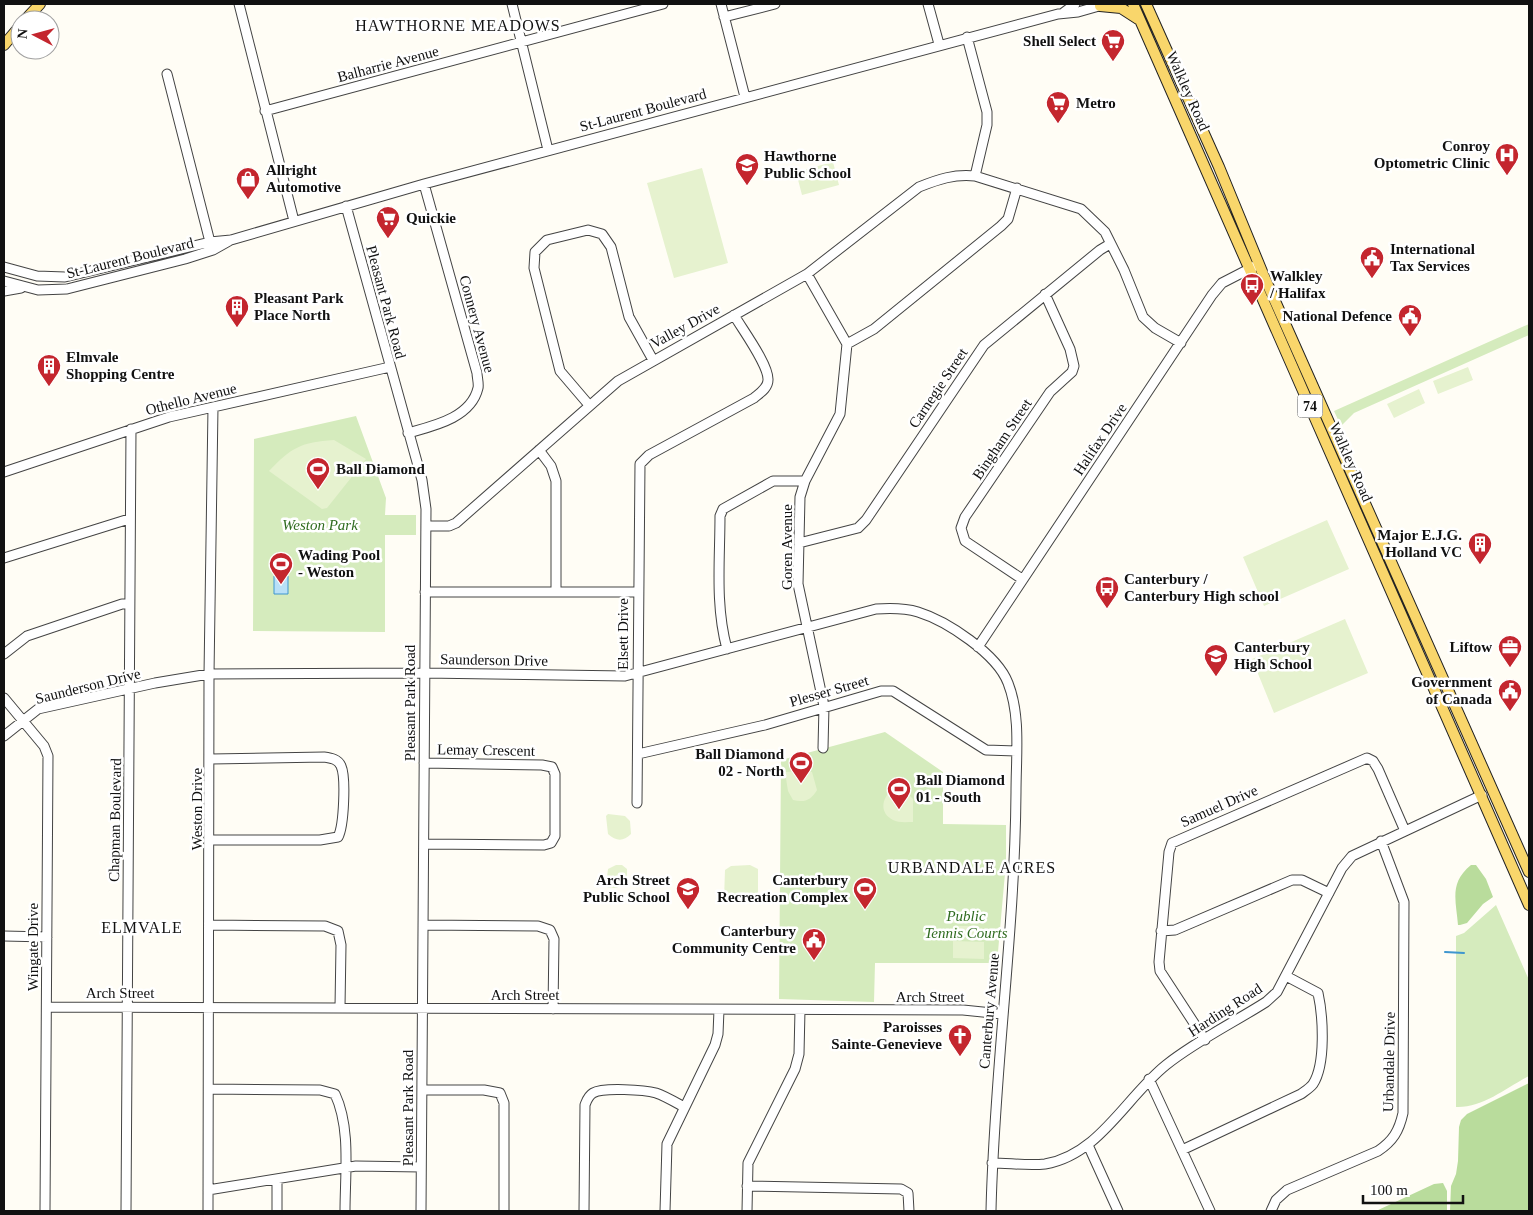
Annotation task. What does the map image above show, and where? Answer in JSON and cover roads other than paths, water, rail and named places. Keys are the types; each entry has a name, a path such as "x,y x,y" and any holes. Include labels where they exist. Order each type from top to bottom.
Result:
{"main road":[{"name":"Walkley Road","path":"1133,4 1529,901"},
{"name":"Walkley Road","path":"1146,4 1259,264 1304,360 1529,872"},
{"path":"1104,5 1129,11 1142,23"},
{"path":"1180,110 1191,104"},
{"path":"1293,366 1304,360"},
{"path":"1316,419 1327,413"},
{"path":"1371,543 1382,538"},
{"path":"1422,659 1433,654"},
{"path":"1469,765 1480,760"},
{"path":"1482,795 1492,791"}],"street":[{"path":"512,4 548,150"},
{"name":"Balharrie Avenue","path":"265,111 663,4"},
{"path":"721,4 745,97"},
{"path":"724,17 775,4"},
{"path":"928,4 939,44"},
{"name":"St-Laurent Boulevard","path":"4,267 37,276 65,277 210,242 231,240 548,150 939,44 1063,13 1075,4"},
{"path":"242,5 265,111 294,221"},
{"name":"St-Laurent Boulevard","path":"1063,13 1069,14 1104,5"},
{"path":"967,37 987,118 984,142 976,176"},
{"path":"167,74 210,242"},
{"name":"Valley Drive","path":"426,526 449,526 456,523 588,405 618,381 807,274 920,187 940,178 955,175 976,176 1081,209 1105,232 1124,270 1143,317 1155,328 1181,343"},
{"name":"Connery Avenue","path":"408,432 452,418 470,402 478,388 477,373 424,184"},
{"path":"807,274 847,344 874,329 1001,226 1008,219 1017,188"},
{"name":"Pleasant Park Road","path":"346,206 422,480 426,526 421,1211"},
{"path":"588,405 560,371 534,268 536,252 547,240 588,230 602,234 611,247 629,317 653,360"},
{"name":"St-Laurent Boulevard","path":"4,281 23,288 67,289 119,277 213,250 231,240"},
{"name":"Carnegie Street","path":"799,543 858,528 866,520 984,345 1045,294 1110,244"},
{"name":"Halifax Drive","path":"978,646 1222,283 1259,264"},
{"path":"115,266 119,277"},
{"path":"4,291 23,288"},
{"name":"Bingham Street","path":"1022,579 965,541 961,528 965,518 1050,392 1072,372 1074,366 1070,349 1045,294"},
{"name":"Elsett Drive","path":"637,803 637,592 640,464 649,455 754,398 766,388 768,380 766,369 734,315"},
{"name":"Goren Avenue","path":"824,748 824,706 798,584 800,497 805,481 840,414 848,360 847,344"},
{"name":"Othello Avenue","path":"4,472 169,417 390,367"},
{"name":"Weston Drive","path":"208,1211 211,840 209,674 213,407"},
{"name":"Chapman Boulevard","path":"126,1211 126,1006 131,690 129,518 131,429"},
{"path":"539,450 551,466 556,481 556,591"},
{"path":"727,649 721,625 719,605 720,516 723,509 773,481 805,481"},
{"path":"4,558 129,518"},
{"path":"425,592 637,592"},
{"path":"4,654 27,636 122,604 129,604"},
{"name":"Saunderson Drive","path":"4,736 38,709 209,674 424,673 625,676 876,608 896,608 918,612 943,624 978,646"},
{"name":"Canterbury Avenue","path":"978,646 998,665 1008,682 1015,705 1016,751 1012,898 992,1163 991,1211"},
{"name":"Plesser Street","path":"638,754 765,725 824,706 881,691 893,691 986,750 1016,751"},
{"name":"Wingate Drive","path":"4,698 44,746 48,756 45,1211"},
{"path":"211,758 335,759 340,764 342,773 342,825 338,837 320,840 211,840"},
{"name":"Samuel Drive","path":"1204,1040 1160,972 1161,931 1169,852 1172,843 1358,760 1367,758 1373,761 1405,831"},
{"name":"Lemay Crescent","path":"424,763 542,765 552,767 555,774 555,836 551,843 544,845 424,844"},
{"name":"Harding Road","path":"992,1163 1043,1164 1062,1160 1080,1152 1149,1079 1167,1064 1266,1002 1277,992 1342,868 1352,856 1482,795"},
{"name":"Urbandale Drive","path":"1271,1211 1276,1200 1287,1190 1378,1151 1391,1142 1400,1129 1403,1113 1404,902 1381,841"},
{"path":"1161,931 1174,930 1292,880 1302,880 1329,894"},
{"path":"210,925 325,926 338,931 341,945 340,1007"},
{"path":"423,925 538,926 550,930 554,938 553,1009"},
{"path":"4,936 47,937"},
{"path":"1182,1150 1301,1094 1312,1085 1319,1070 1321,1055 1322,1008 1318,993 1286,976"},
{"name":"Arch Street","path":"47,1007 963,1010 1002,1014"},
{"path":"665,1211 666,1144 715,1045 718,1034 719,1010"},
{"path":"747,1211 748,1163 794,1069 799,1054 800,1010"},
{"path":"1149,1079 1210,1211"},
{"path":"209,1089 320,1090 335,1094 341,1107 345,1168 345,1211"},
{"path":"422,1090 484,1090 500,1093 504,1103 504,1211"},
{"path":"584,1211 585,1105 588,1097 594,1092 602,1090 647,1091 658,1094 684,1107"},
{"path":"1088,1145 1118,1211"},
{"path":"208,1190 345,1168 421,1167"},
{"path":"277,1180 277,1211"},
{"path":"747,1186 901,1189 908,1193 910,1211"}],"water":[{"name":"Wading Pool - Weston","path":"274,576 288,576 288,594 274,594"}],"waterway":[{"path":"1445,952 1464,953"}],"place":[{"name":"Shell Select","path":"1113,62"},
{"name":"Metro","path":"1058,124"},
{"name":"Conroy Optometric Clinic","path":"1507,176"},
{"name":"Hawthorne Public School","path":"747,186"},
{"name":"Allright Automotive","path":"248,200"},
{"name":"Quickie","path":"388,239"},
{"name":"International Tax Services","path":"1372,279"},
{"name":"Walkley / Halifax","path":"1252,306"},
{"name":"Pleasant Park Place North","path":"237,328"},
{"name":"National Defence","path":"1410,337"},
{"name":"Elmvale Shopping Centre","path":"49,387"},
{"name":"Ball Diamond","path":"318,490"},
{"name":"Major E.J.G. Holland VC","path":"1480,565"},
{"name":"Wading Pool - Weston","path":"281,585"},
{"name":"Canterbury / Canterbury High school","path":"1107,609"},
{"name":"Liftow","path":"1510,668"},
{"name":"Canterbury High School","path":"1216,677"},
{"name":"Government of Canada","path":"1510,712"},
{"name":"Ball Diamond 02 - North","path":"801,784"},
{"name":"Ball Diamond 01 - South","path":"899,810"},
{"name":"Arch Street Public School","path":"688,910"},
{"name":"Canterbury Recreation Complex","path":"865,910"},
{"name":"Canterbury Community Centre","path":"814,961"},
{"name":"Paroisses Sainte-Genevieve","path":"960,1057"}],"district":[{"name":"HAWTHORNE MEADOWS","path":"458,25"},
{"name":"URBANDALE ACRES","path":"972,867"},
{"name":"ELMVALE","path":"142,927"}],"park label":[{"name":"Weston Park","path":"320,525"},
{"name":"Public Tennis Courts","path":"966,924"}]}
